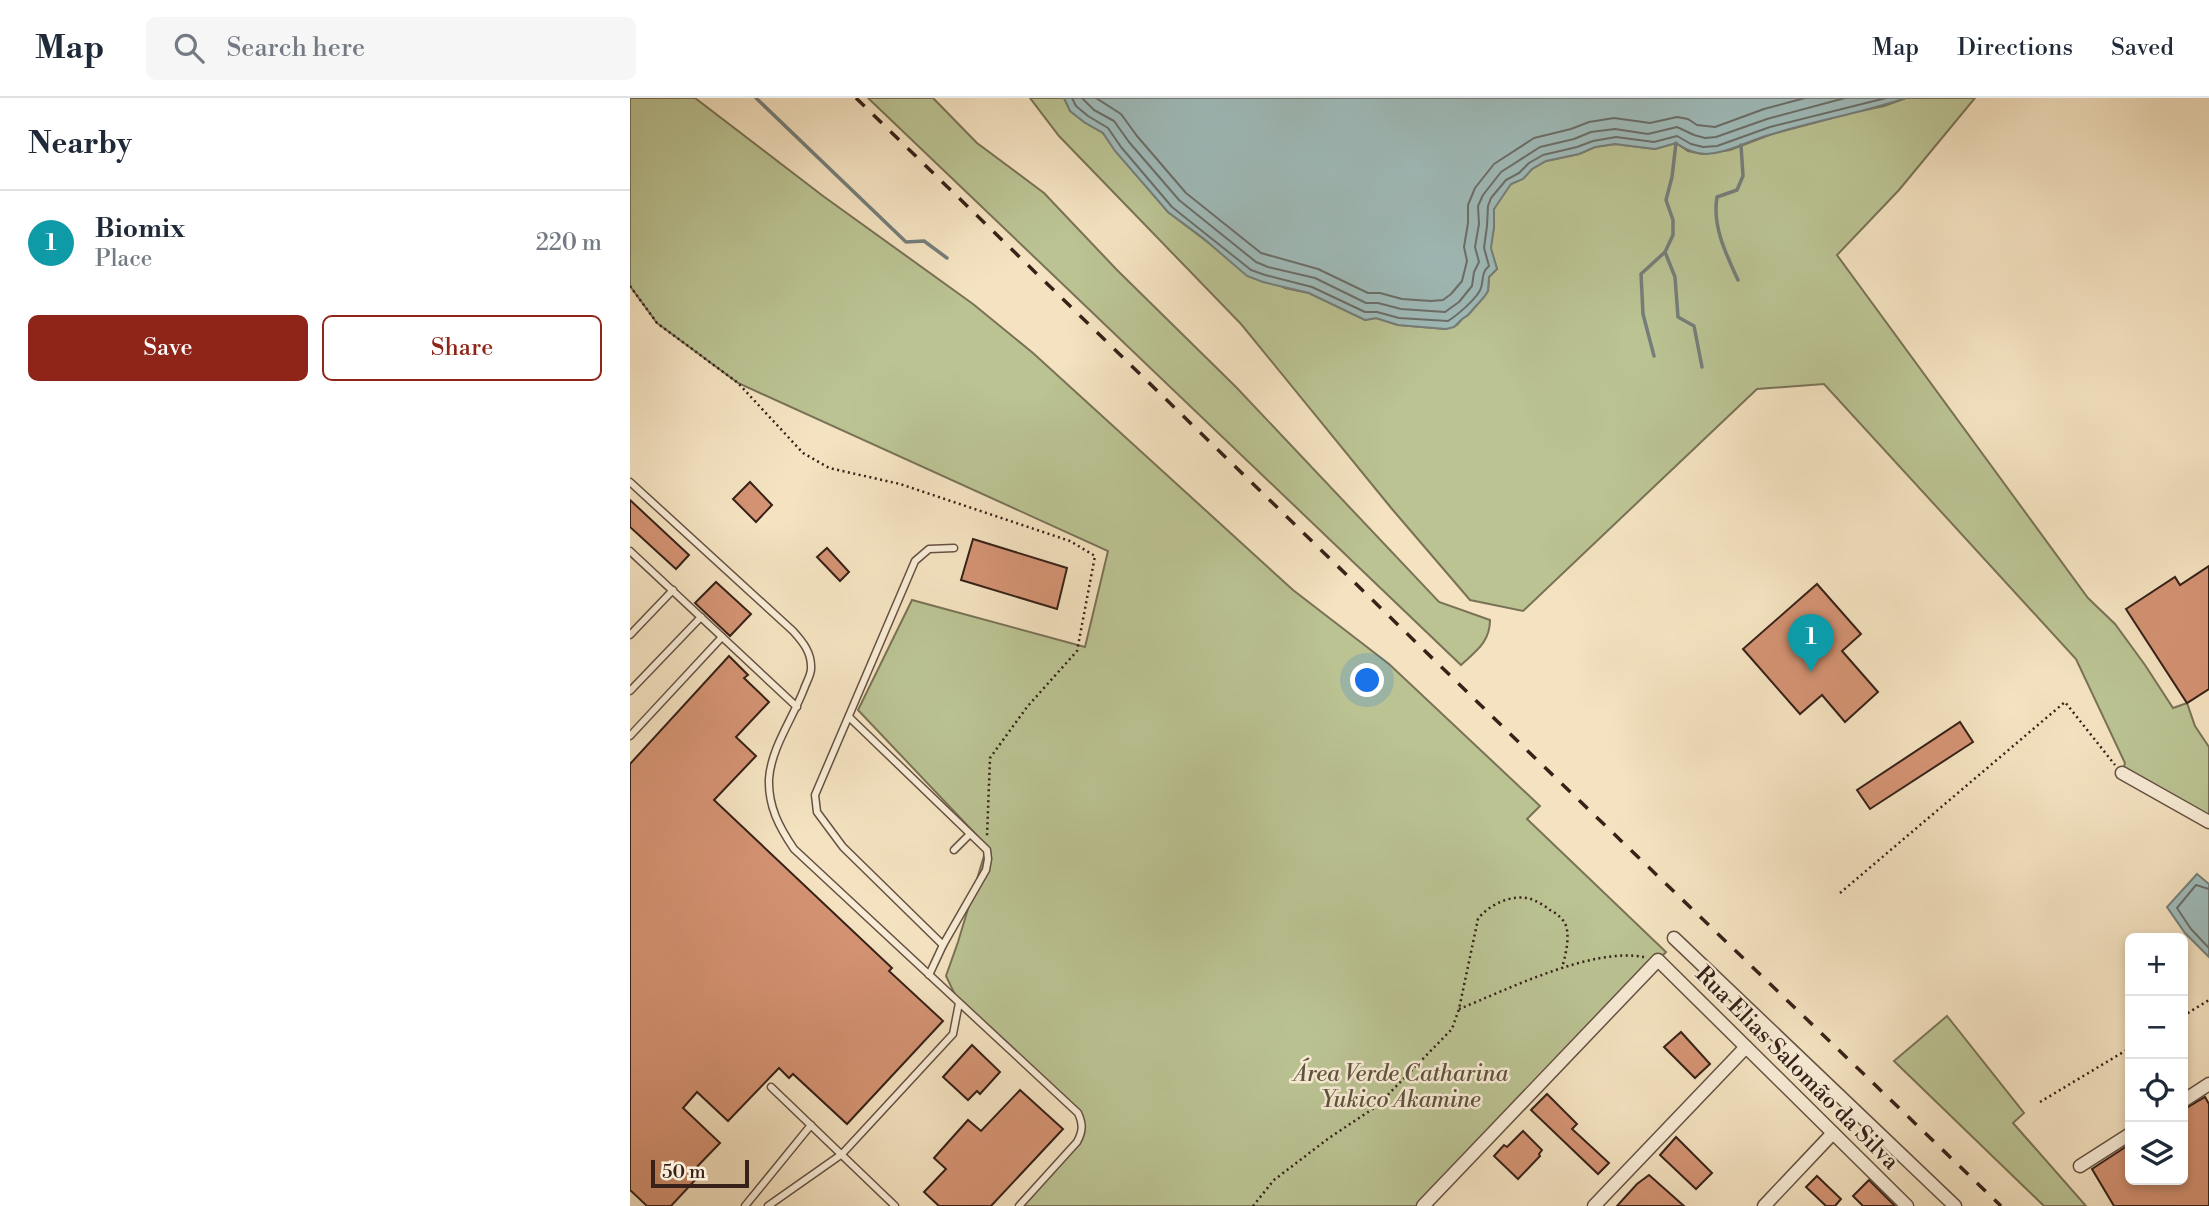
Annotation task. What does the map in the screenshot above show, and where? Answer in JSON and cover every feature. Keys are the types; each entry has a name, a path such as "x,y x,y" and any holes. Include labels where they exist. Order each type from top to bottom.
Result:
{"street":[{"path":"2122,773 2209,821"},
{"path":"1674,938 1955,1206"},
{"path":"1423,1206 1658,960"},
{"name":"Rua Elias Salomão da Silva","path":"1658,960 1908,1206"},
{"path":"1594,1206 1746,1047"},
{"path":"2188,1098 2209,1084"},
{"path":"1763,1206 1833,1133"},
{"path":"2080,1166 2125,1137"}],"lane":[{"path":"630,482 803,642 809,654 811,670 774,755 769,776 769,793 774,813 794,849 1078,1113 1082,1123 1077,1142 1019,1206"},
{"path":"943,945 843,847 814,804 815,794 915,561 929,549 954,548"},
{"path":"630,551 797,707"},
{"path":"630,635 673,590"},
{"path":"630,691 701,617"},
{"path":"630,736 722,637"},
{"path":"849,717 986,850 986,870 929,975"},
{"path":"954,850 970,834"},
{"path":"768,1206 842,1154 953,1034 959,1003"},
{"path":"771,1087 895,1206"},
{"path":"745,1206 811,1125"},
{"path":"883,1206 889,1200"}],"path":[{"path":"630,286 657,323 738,383 803,453 829,468 900,484 1070,541 1095,556 1077,651 1027,706 990,758 986,850"},
{"path":"1840,893 2065,702 2122,773"},
{"path":"1253,1206 1274,1180 1377,1106 1452,1029 1459,1009 1478,919 1483,911 1504,901 1530,898 1553,911 1564,921 1568,931 1562,968"},
{"path":"1459,1009 1562,968 1621,954 1658,960"},
{"path":"2188,1013 2209,1000"},
{"path":"2040,1102 2125,1051"}],"green space":[{"name":"Área Verde Catharina Yukico Akamine","path":"630,98 695,98 823,196 973,304 1033,353 1293,590 1389,664 1540,806 1527,819 1666,952 1423,1206 1019,1206 1081,1134 1078,1113 959,1003 946,976 987,846 858,710 912,600 1085,647 1108,551 738,383 657,323 630,286"},
{"path":"868,98 933,98 977,143 1044,193 1117,270 1236,387 1439,602 1490,620 1488,634 1477,650 1461,665"},
{"path":"1030,98 1064,98 1071,111 1103,133 1168,212 1226,256 1285,288 1309,293 1365,320 1376,318 1398,325 1446,329 1457,325 1484,297 1488,291 1489,277 1497,269 1490,248 1497,203 1511,184 1546,161 1615,144 1655,149 1676,143 1688,151 1702,154 1730,150 1772,134 1906,98 1975,98 1899,190 1837,255 2088,598 2115,624 2173,708 2187,703 2195,726 2209,747 2209,822 2122,773 2125,763 2076,659 1824,384 1757,389 1523,611 1470,600 1241,324 1059,136"},
{"path":"1947,1016 2024,1113 2013,1123 2086,1206 2044,1206 1894,1061"}],"water":[{"path":"1064,98 1906,98 1761,137 1714,153 1694,152 1676,143 1655,149 1615,144 1546,161 1532,169 1523,179 1511,184 1494,209 1491,248 1497,269 1489,277 1488,291 1484,297 1454,327 1446,329 1398,325 1376,318 1365,320 1309,293 1247,276 1168,212 1115,151 1103,133 1070,111"},
{"path":"2197,874 2209,884 2209,957 2188,933 2185,933 2167,907"}],"building":[{"path":"750,482 772,505 756,522 733,499"},
{"path":"630,500 689,555 676,569 630,527"},
{"path":"973,539 1067,568 1057,609 961,580"},
{"path":"827,548 849,572 840,581 817,557"},
{"path":"2209,566 2209,689 2187,703 2126,609 2175,577 2180,585"},
{"path":"716,582 751,614 730,636 695,603"},
{"path":"1817,584 1861,634 1842,651 1878,692 1845,722 1822,695 1800,714 1743,649"},
{"path":"729,656 748,675 744,678 769,702 736,737 756,756 714,800 892,968 889,971 943,1021 847,1124 793,1074 789,1078 779,1068 728,1121 697,1092 683,1108 720,1143 690,1174 696,1179 671,1206 647,1206 630,1190 630,764"},
{"path":"1960,722 1973,742 1870,809 1857,790"},
{"path":"1681,1032 1710,1064 1695,1078 1664,1047"},
{"path":"972,1045 1000,1072 980,1094 977,1091 968,1100 943,1077"},
{"path":"1020,1090 1063,1129 991,1206 939,1206 924,1192 946,1169 934,1158 968,1120 981,1131"},
{"path":"1547,1094 1577,1124 1572,1129 1609,1163 1598,1174 1531,1110"},
{"path":"2205,1097 2209,1104 2209,1206 2114,1206 2092,1169 2125,1147 2125,1185 2188,1185 2188,1107"},
{"path":"1523,1131 1542,1150 1540,1156 1518,1179 1494,1156"},
{"path":"1676,1137 1712,1173 1696,1189 1660,1155"},
{"path":"1649,1175 1684,1206 1617,1206"},
{"path":"1817,1176 1841,1199 1835,1206 1826,1206 1806,1187"},
{"path":"1869,1180 1895,1206 1863,1206 1853,1196"}],"waterway":[{"path":"756,98 906,242 924,241 947,258"},
{"path":"1676,143 1666,200 1673,220 1673,235 1665,252 1675,277 1678,317 1694,326 1702,367"},
{"path":"1738,280 1721,240 1716,208 1717,197 1737,190 1743,176 1741,145"},
{"path":"1654,356 1643,314 1641,274 1665,252"}],"railway":[{"path":"856,98 2001,1206"}],"place":[{"name":"Biomix","path":"1811,672"}]}
